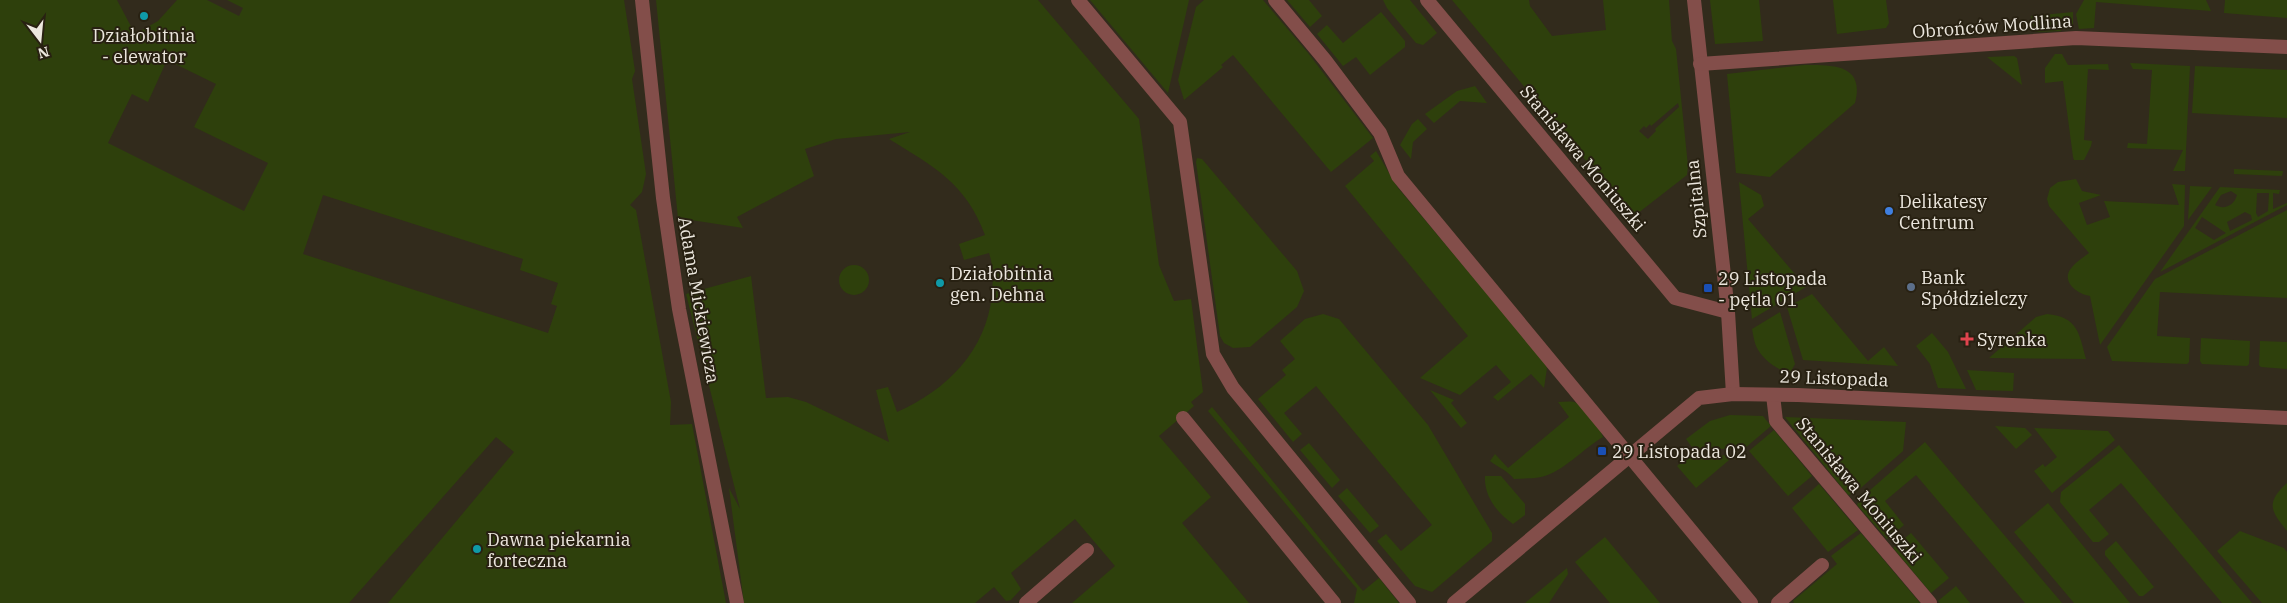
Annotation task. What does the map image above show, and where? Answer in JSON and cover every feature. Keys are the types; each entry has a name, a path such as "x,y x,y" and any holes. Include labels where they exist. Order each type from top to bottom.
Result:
{"street":[{"name":"Adama Mickiewicza","path":"642,0 663,198 679,309 737,603"},
{"path":"1078,0 1180,122 1213,354 1233,388 1409,603"},
{"path":"1275,0 1325,60 1380,133 1398,176 1751,603"},
{"name":"Stanisława Moniuszki","path":"1426,0 1675,298 1728,312"},
{"name":"Szpitalna","path":"1694,0 1728,312 1733,394"},
{"name":"Obrońców Modlina","path":"1700,64 2076,38 2287,47"},
{"name":"29 Listopada","path":"1454,603 1699,398 1733,394 1773,395 2287,418"},
{"name":"Stanisława Moniuszki","path":"1773,395 1776,421 1930,603"},
{"path":"1183,418 1334,603"},
{"path":"1026,603 1088,550"},
{"path":"1778,603 1822,566"}],"green space":[{"path":"0,0 117,0 135,34 158,21 177,0 207,0 239,16 243,8 227,0 624,0 635,71 632,79 646,174 642,192 630,205 636,210 671,402 670,425 692,424 726,603 388,603 514,452 496,437 349,603 0,603","holes":["167,60 216,84 194,127 268,163 244,211 108,143 132,94 148,102","323,195 523,259 520,270 558,283 551,304 557,306 548,333 303,254"]},
{"path":"656,0 1038,0 1139,119 1159,265 1174,301 1191,299 1203,392 1191,402 1194,406 1159,436 1211,497 1182,523 1249,603 1072,603 1115,566 1075,519 1011,573 1021,589 1011,600 1006,601 994,587 975,603 744,603 729,488 740,509 686,294 751,276 766,398 788,397 806,402 889,442 876,390 888,387 897,412 932,392 961,366 982,334 988,315 992,295 992,264 989,253 964,260 959,244 985,235 977,217 958,189 934,168 889,139 910,132 836,139 805,149 814,176 737,217 743,228 678,218"},
{"path":"1090,0 1189,0 1168,93"},
{"path":"1204,0 1263,0 1308,53 1373,138 1331,172 1233,55 1221,65 1223,67 1184,100 1178,80 1196,7"},
{"path":"1287,0 1309,0 1322,16 1310,27"},
{"path":"1383,0 1410,0 1437,33 1423,45 1416,43 1387,8"},
{"path":"1452,0 1529,0 1530,6 1552,36 1606,30 1603,0 1669,0 1672,41 1676,49 1688,166 1687,175 1633,217","holes":["1678,103 1679,107 1655,129 1656,131 1648,139 1639,131 1644,126 1646,128 1650,124 1651,126"]},
{"path":"1710,0 1759,0 1763,41 1715,44"},
{"path":"1833,0 1886,0 1889,23 1886,28 1837,34"},
{"path":"2084,0 2206,0 2211,11 2096,2 2094,28 2079,29 2076,14"},
{"path":"2225,0 2287,0 2287,18 2224,13"},
{"path":"1381,12 1405,41 1405,47 1370,75 1356,57 1343,66 1317,34 1327,25 1343,43"},
{"path":"2073,12 2073,25 2060,25 2061,31 2035,32 2031,16"},
{"path":"2055,54 2062,54 2068,65 2108,64 2109,70 2088,69 2084,140 2092,141 2084,160 2074,160 2073,157 2063,81 2045,83 2045,68"},
{"path":"2014,56 2017,58 2022,85 1987,57"},
{"path":"2130,63 2190,66 2185,171 2173,171 2183,150 2127,148 2128,143 2147,144 2152,70 2133,69"},
{"path":"1804,65 1826,65 1844,69 1851,74 1857,90 1855,103 1770,177 1736,173 1727,74"},
{"path":"2195,66 2287,70 2287,118 2192,113"},
{"path":"1475,86 1487,103 1460,101 1434,123 1425,114 1457,91"},
{"path":"1418,119 1427,129 1413,142 1411,159 1400,145 1412,124"},
{"path":"1376,151 1398,188 1542,359 1547,368 1544,388 1531,374 1498,401 1493,397 1511,382 1496,365 1460,395 1420,378 1468,336 1345,186 1374,161 1370,156"},
{"path":"1197,158 1202,159 1297,271 1304,291 1297,307 1250,347 1233,348 1224,343 1220,336 1196,162"},
{"path":"2234,169 2283,171 2282,176 2234,174"},
{"path":"2076,179 2082,191 2101,195 2079,203 2087,225 2110,217 2104,201 2179,205 2172,184 2185,185 2184,226 2100,345 2090,296 2079,292 2071,286 2068,276 2069,271 2075,264 2089,253 2049,206 2047,199 2050,188 2058,182"},
{"path":"1739,182 1761,195 1764,206 1748,219 1806,287 1752,319"},
{"path":"2190,186 2212,187 2188,220"},
{"path":"2220,187 2280,190 2279,194 2273,193 2273,209 2287,203 2287,205 2160,272","holes":["2231,191 2237,195 2234,202 2225,207 2215,205 2221,195","2257,193 2269,193 2268,211 2258,217 2256,213","2245,212 2251,215 2252,220 2230,231 2227,222","2202,217 2226,233 2214,240 2195,228"]},
{"path":"2287,210 2287,298 2160,292 2157,336 2190,338 2189,362 2187,364 2112,361 2107,347 2155,279"},
{"path":"854,265 860,266 868,274 868,286 860,294 854,295 848,294 840,286 839,280 840,274 848,266"},
{"path":"1812,294 1868,361 1884,347 1898,366 1803,360 1787,307"},
{"path":"1780,312 1795,364 1790,373 1775,367 1758,351 1752,329"},
{"path":"1323,314 1339,319 1428,425 1492,533 1492,541 1432,592 1415,586 1377,541 1386,534 1401,551 1432,525 1316,386 1284,413 1302,434 1293,442 1258,399 1286,375 1282,370 1295,359 1280,341 1305,319"},
{"path":"2047,314 2065,319 2076,328 2086,359 1989,358 2036,317"},
{"path":"1932,333 1948,352 1966,389 1938,388 1930,364 1916,346"},
{"path":"2201,338 2250,341 2249,364 2247,366 2202,364 2200,361"},
{"path":"2260,341 2287,342 2287,369 2261,367 2259,365"},
{"path":"1967,370 2014,373 2013,391 1976,390"},
{"path":"1430,390 1454,400 1451,403 1467,423 1461,428"},
{"path":"1558,402 1574,402 1583,407 1599,427 1603,437 1557,471 1541,477 1514,479 1506,471 1490,461 1495,454 1508,468 1569,417"},
{"path":"1212,407 1363,591 1379,578 1399,603 1354,603 1357,589 1208,411"},
{"path":"1730,415 1763,416 1771,426 1745,448 1694,450 1686,439 1710,421"},
{"path":"1785,417 1906,422 1903,451 1855,493 1848,495"},
{"path":"1995,426 2025,428 2032,435 2016,449"},
{"path":"2034,428 2108,431 2115,440 2052,493 2034,471 2043,464 2045,467 2057,457"},
{"path":"1774,430 1812,476 1788,496 1749,451"},
{"path":"1925,442 2062,603 2025,603 1916,475 1885,501 1904,525 1887,539 1857,505 1860,499"},
{"path":"1309,443 1340,480 1332,488 1300,450"},
{"path":"2119,445 2252,603 2222,603 2121,483 2089,510 2109,534 2099,542 2093,542 2060,502 2061,492"},
{"path":"1735,455 1696,488 1677,466 1689,456"},
{"path":"1485,476 1501,476 1525,504 1525,515 1513,524 1501,514 1489,497"},
{"path":"2287,483 2287,531 2274,512 2273,502 2275,496"},
{"path":"1819,484 1858,530 1828,552 1792,508"},
{"path":"1347,488 1379,526 1370,533 1338,496"},
{"path":"2048,503 2130,603 2074,603 2014,532"},
{"path":"2240,531 2284,548 2287,552 2287,603 2262,603 2217,551"},
{"path":"1861,533 1920,603 1794,603 1793,601 1837,564 1831,556"},
{"path":"1911,533 1949,578 1931,593 1893,548"},
{"path":"1605,537 1660,603 1610,603 1575,562"},
{"path":"2116,541 2154,587 2143,596 2139,596 2105,555 2105,551"},
{"path":"1567,568 1568,574 1549,603 1525,603"},
{"path":"1956,586 1970,603 1940,603 1938,601"}],"place":[{"name":"Działobitnia - elewator","path":"144,16"},
{"name":"Delikatesy Centrum","path":"1889,211"},
{"name":"Działobitnia gen. Dehna","path":"940,283"},
{"name":"Bank Spółdzielczy","path":"1911,287"},
{"name":"29 Listopada - pętla 01","path":"1708,288"},
{"name":"Syrenka","path":"1967,339"},
{"name":"29 Listopada 02","path":"1602,451"},
{"name":"Dawna piekarnia forteczna","path":"477,549"}]}
